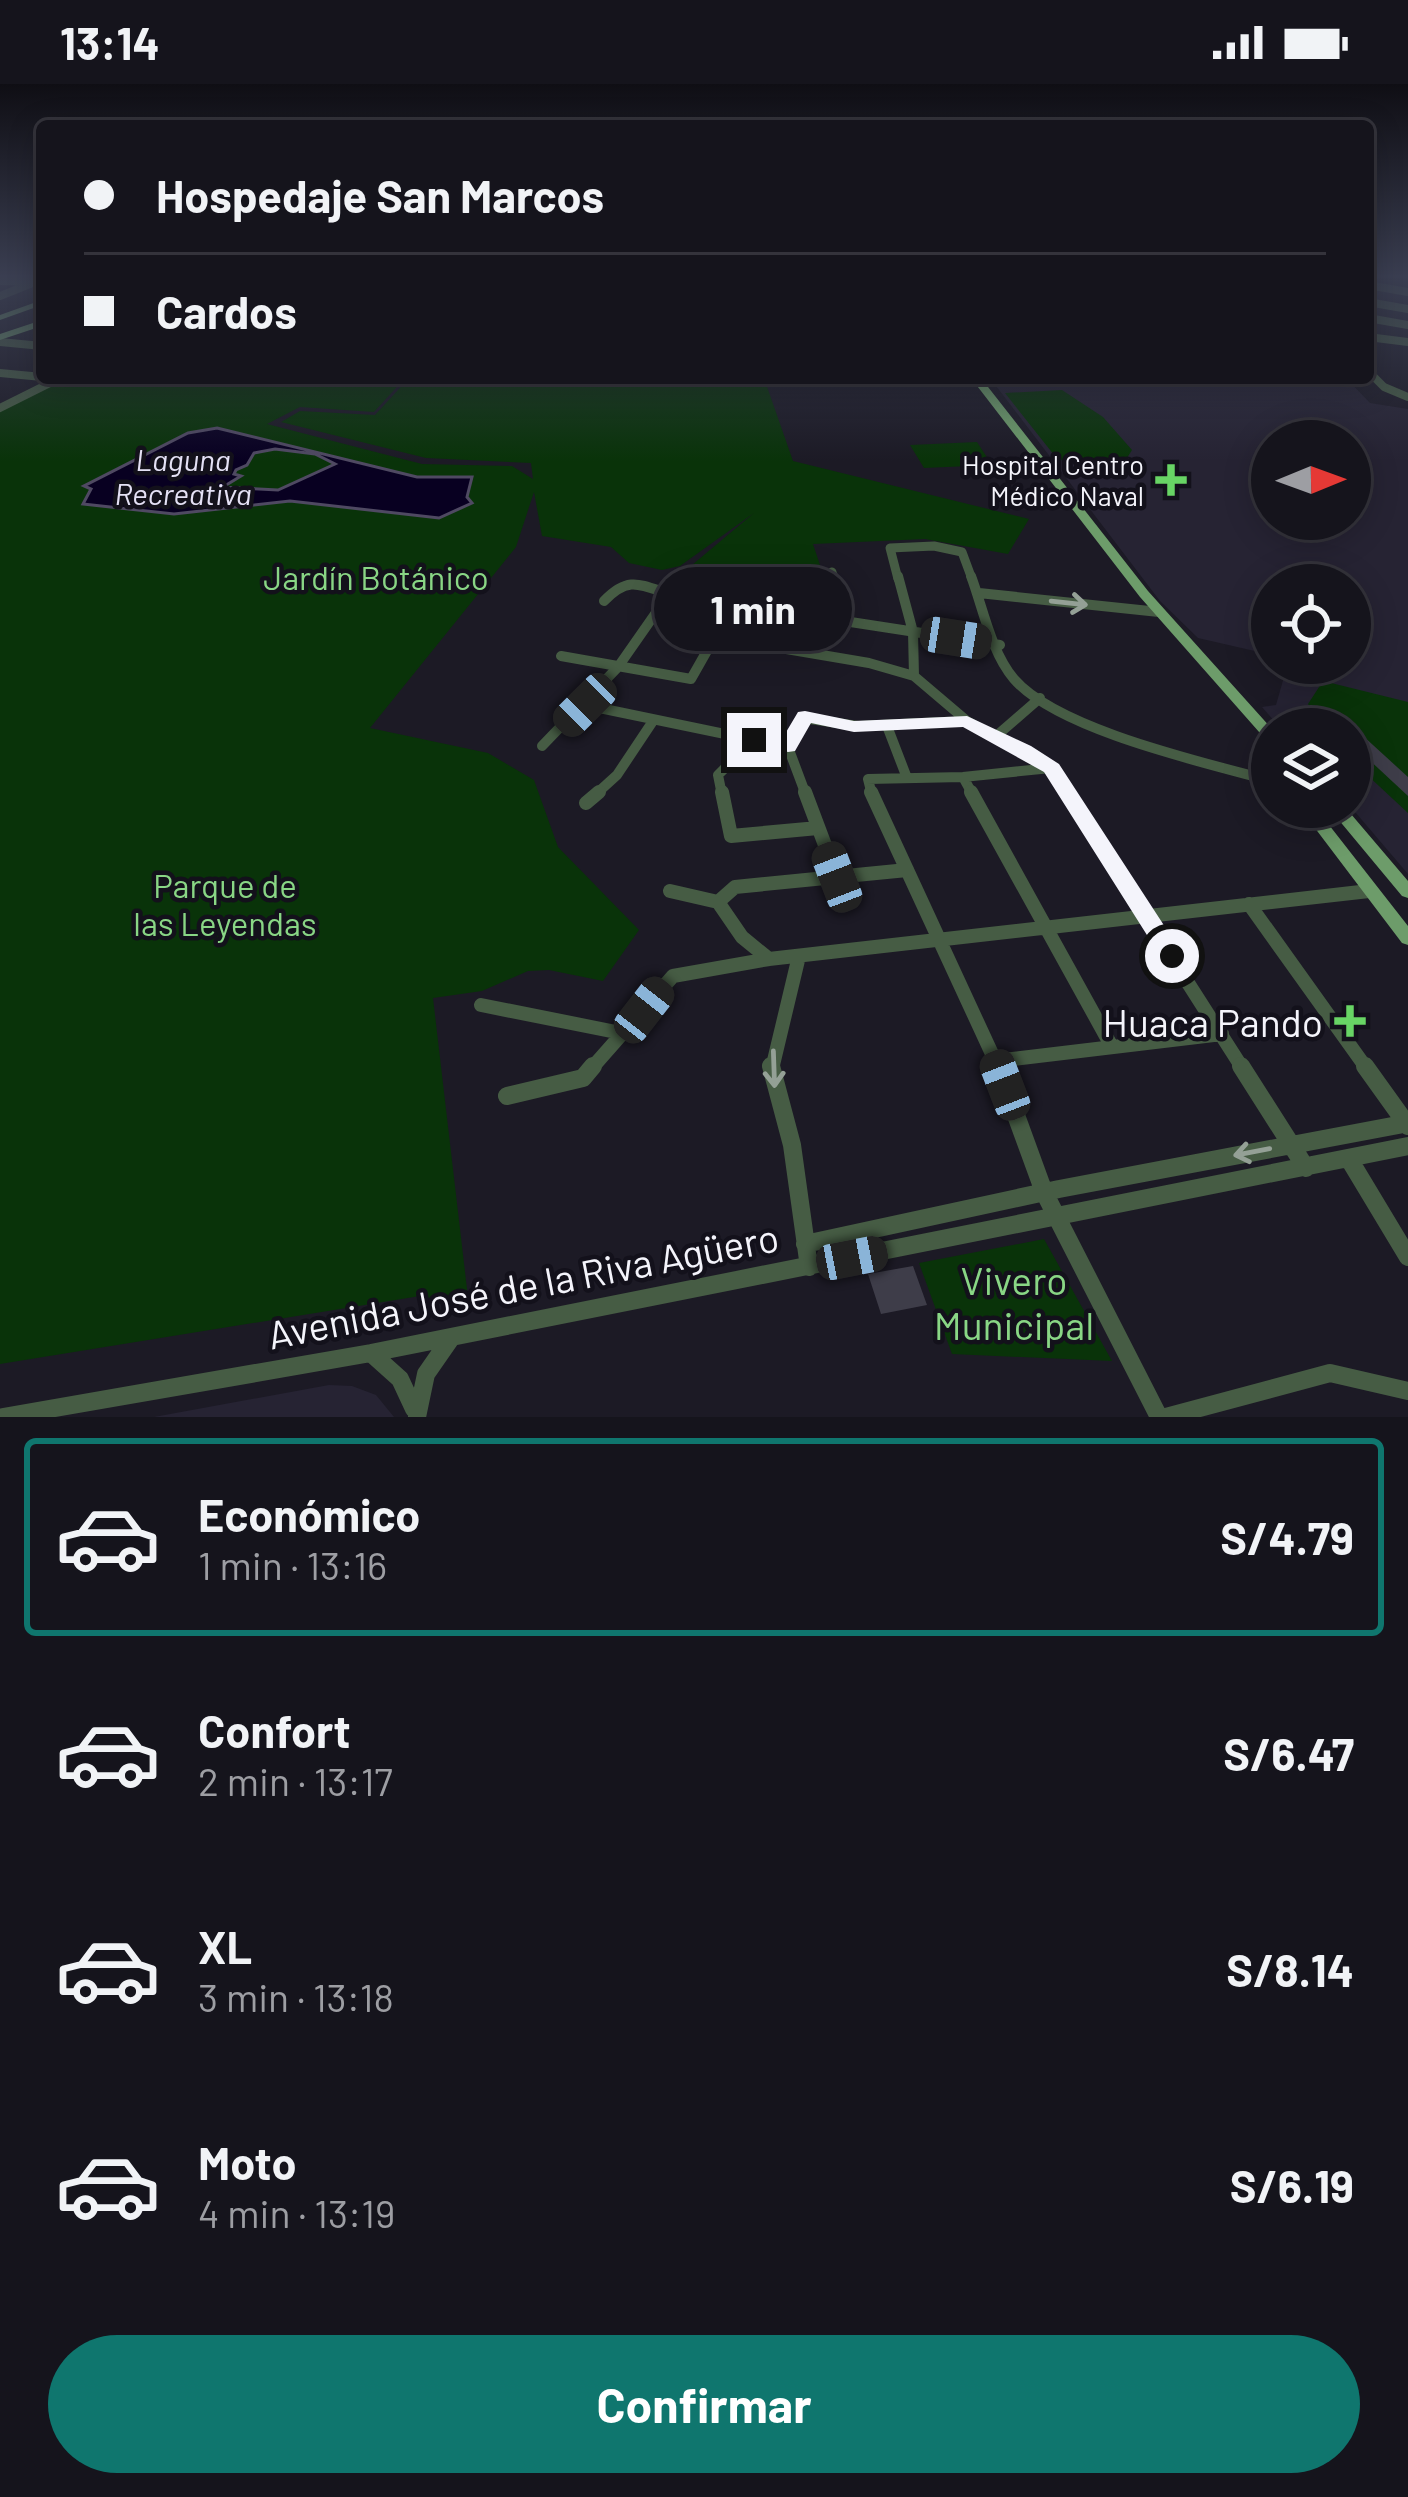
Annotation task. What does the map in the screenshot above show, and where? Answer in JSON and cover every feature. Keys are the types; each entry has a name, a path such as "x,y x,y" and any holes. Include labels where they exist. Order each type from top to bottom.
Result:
{"main road":[{"path":"981,384 1159,612 1251,715"},
{"path":"1320,828 1408,939"},
{"path":"1323,832 1326,828"},
{"path":"1355,828 1408,892"}],"street":[{"path":"1374,338 1407,342 1407,355"},
{"path":"0,339 36,343"},
{"path":"3,375 36,376"},
{"path":"1374,375 1404,396"},
{"path":"0,408 48,384"},
{"path":"914,676 913,632 889,550 901,545 961,551 1014,679 1040,698 1111,732 1251,775"},
{"path":"824,618 834,592 832,572"},
{"path":"604,601 628,579 669,594 1000,645"},
{"path":"979,593 1159,612"},
{"path":"542,746 618,667 669,594"},
{"path":"561,656 692,678 734,604"},
{"path":"716,637 869,663 914,676 967,721 1052,768 1306,1168"},
{"path":"995,736 1040,698"},
{"path":"585,705 788,746"},
{"path":"788,746 806,716 850,726 967,721"},
{"path":"586,803 612,782 653,721"},
{"path":"886,726 900,750 907,778"},
{"path":"754,740 717,776 732,839 818,828"},
{"path":"788,746 837,877"},
{"path":"1052,768 963,777 868,778 996,1061 1044,1192 1162,1417 1330,1373 1408,1391"},
{"path":"963,777 1112,1048"},
{"path":"718,902 735,887 907,870"},
{"path":"670,891 718,902 742,938 769,959"},
{"path":"507,1096 584,1078 670,978 769,959 1369,891"},
{"path":"1249,904 1407,1124"},
{"path":"799,956 771,1065 792,1145 809,1267"},
{"path":"481,1005 626,1034"},
{"path":"996,1061 1222,1034"},
{"name":"Avenida José de la Riva Agüero","path":"805,1244 1044,1192 1407,1124"},
{"name":"Avenida José de la Riva Agüero","path":"3,1417 371,1353 1408,1146"},
{"path":"1349,1159 1408,1256"},
{"path":"417,1416 425,1374 452,1337"},
{"path":"371,1353 400,1379 417,1416"}],"shaded area":[{"path":"995,384 1352,384 1370,403 1408,409 1408,874 1369,828 1371,708 1262,707 1276,705 1282,684 1371,684 1371,564 1251,564 1251,650 1198,638 1160,601"},
{"path":"329,1385 352,1386 376,1395 394,1417 154,1417"}],"green space":[{"name":"Parque de las Leyendas","path":"55,384 400,384 374,412 300,407 267,424 422,464 512,466 533,479 531,463 426,458 281,422 300,411 375,415 403,384 766,384 793,461 1029,519 1008,554 925,539 813,544 823,574 818,607 667,586 754,513 680,566 662,570 629,563 611,547 542,536 534,492 516,547 370,728 488,753 534,780 558,847 639,930 603,981 549,970 528,971 482,991 433,998 469,1306 420,1296 0,1364 0,410"},
{"path":"1062,390 1103,417 1132,450 1120,469 1084,474 1074,461 1058,460 1005,393"},
{"path":"977,442 992,465 924,468 910,445"},
{"path":"1321,684 1408,702 1408,813 1371,779 1371,708 1311,708 1308,704"},
{"name":"Vivero Municipal","path":"1044,1239 1112,1361 952,1354 919,1263"}],"water":[{"name":"Laguna Recreativa","path":"217,428 417,477 472,477 467,497 472,503 439,518 290,501 174,514 83,504 91,489 84,486 188,433","holes":["275,449 315,454 335,464 278,490 223,487 241,476 234,474 236,470 247,465 254,453"]}],"building":[{"path":"1371,743 1408,777 1408,796 1371,762"},
{"path":"913,1266 927,1305 881,1314 868,1274"}],"place":[{"name":"Hospital Centro Médico Naval","path":"1171,480"},
{"name":"Huaca Pando","path":"1350,1021"}],"route":[{"path":"754,740 788,746 805,716 854,726 967,721 1052,768 1172,956"}],"park label":[{"name":"Jardín Botánico","path":"376,577"}]}
